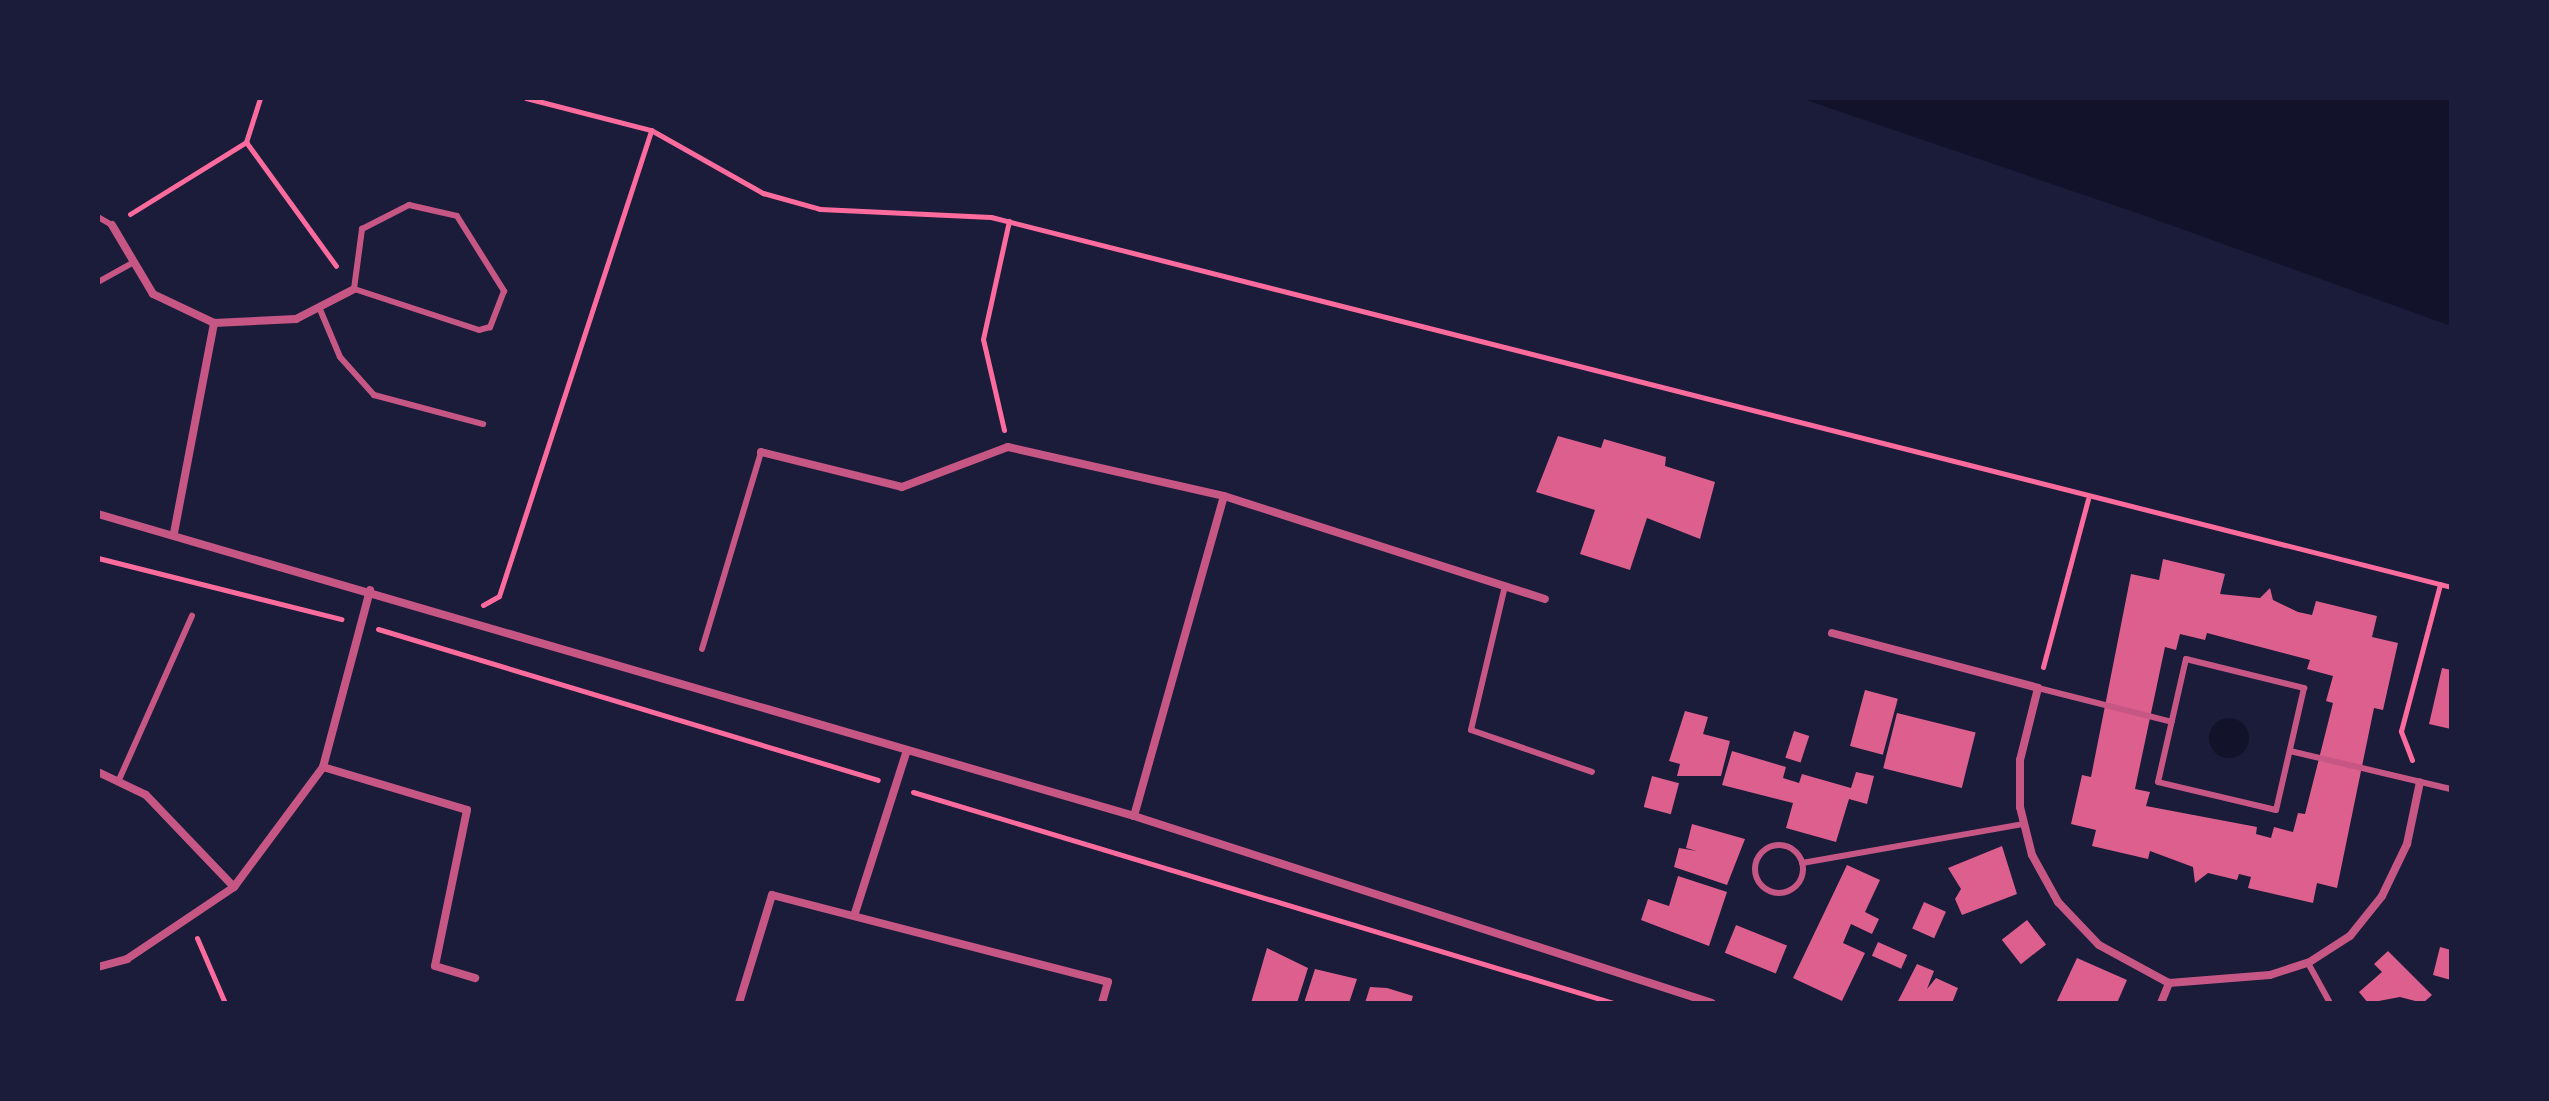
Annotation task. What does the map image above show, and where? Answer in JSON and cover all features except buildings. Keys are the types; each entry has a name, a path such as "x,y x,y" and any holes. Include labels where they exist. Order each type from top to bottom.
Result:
{"street":[{"path":"112,225 153,294 214,323 296,319 354,289"},
{"path":"174,533 214,323"},
{"path":"761,452 902,487 1008,447 1224,496 1545,599"},
{"path":"1134,816 1224,496"},
{"path":"98,514 370,590 1134,816 1712,1003"},
{"path":"98,967 127,959 234,887 323,767 370,590"},
{"path":"1832,633 2038,688 2020,760 2023,824 2058,902 2099,945 2169,983 2270,975 2308,963 2350,936 2382,896 2407,844 2420,782"},
{"path":"855,913 898,788 907,750"},
{"path":"323,767 467,810 435,966 475,978"},
{"path":"98,772 146,795 234,887"},
{"path":"739,1003 772,895 855,913 1108,982 1102,1003"},
{"path":"2161,1003 2169,983"},
{"path":"1684,1003 1688,993"}],"lane":[{"path":"409,205 457,216 504,291 500,317 479,330 354,289 362,229 409,205"},
{"path":"98,217 112,225"},
{"path":"98,282 134,262"},
{"path":"319,307 340,357 374,395 483,424"},
{"path":"702,649 761,452"},
{"path":"1505,586 1471,730 1592,772"},
{"path":"118,782 192,616"},
{"path":"2186,659 2304,688 2276,810 2158,782 2172,722 2186,659"},
{"path":"2038,688 2172,722"},
{"path":"2290,751 2451,789"},
{"path":"1802,863 2023,824"},
{"path":"1769,846 1793,849 1802,863 1797,884 1784,892 1762,886 1755,873 1769,846"},
{"path":"2308,963 2330,1003"}],"path":[{"path":"112,225 246,142 260,98"},
{"path":"526,98 651,130 763,193 820,209 1009,221 2088,499 2451,587"},
{"path":"461,618 499,596 651,130"},
{"path":"246,142 354,289"},
{"path":"1008,447 983,339 1009,221"},
{"path":"2038,688 2088,499"},
{"path":"98,558 363,625 827,760 898,788 1613,1003"},
{"path":"2420,782 2401,731 2440,584"},
{"path":"189,920 225,1003"}],"shaded area":[{"path":"1800,98 2451,98 2451,326 2140,214"},
{"path":"2229,718 2243,724 2249,738 2243,752 2229,758 2215,752 2209,738 2215,724"}]}
